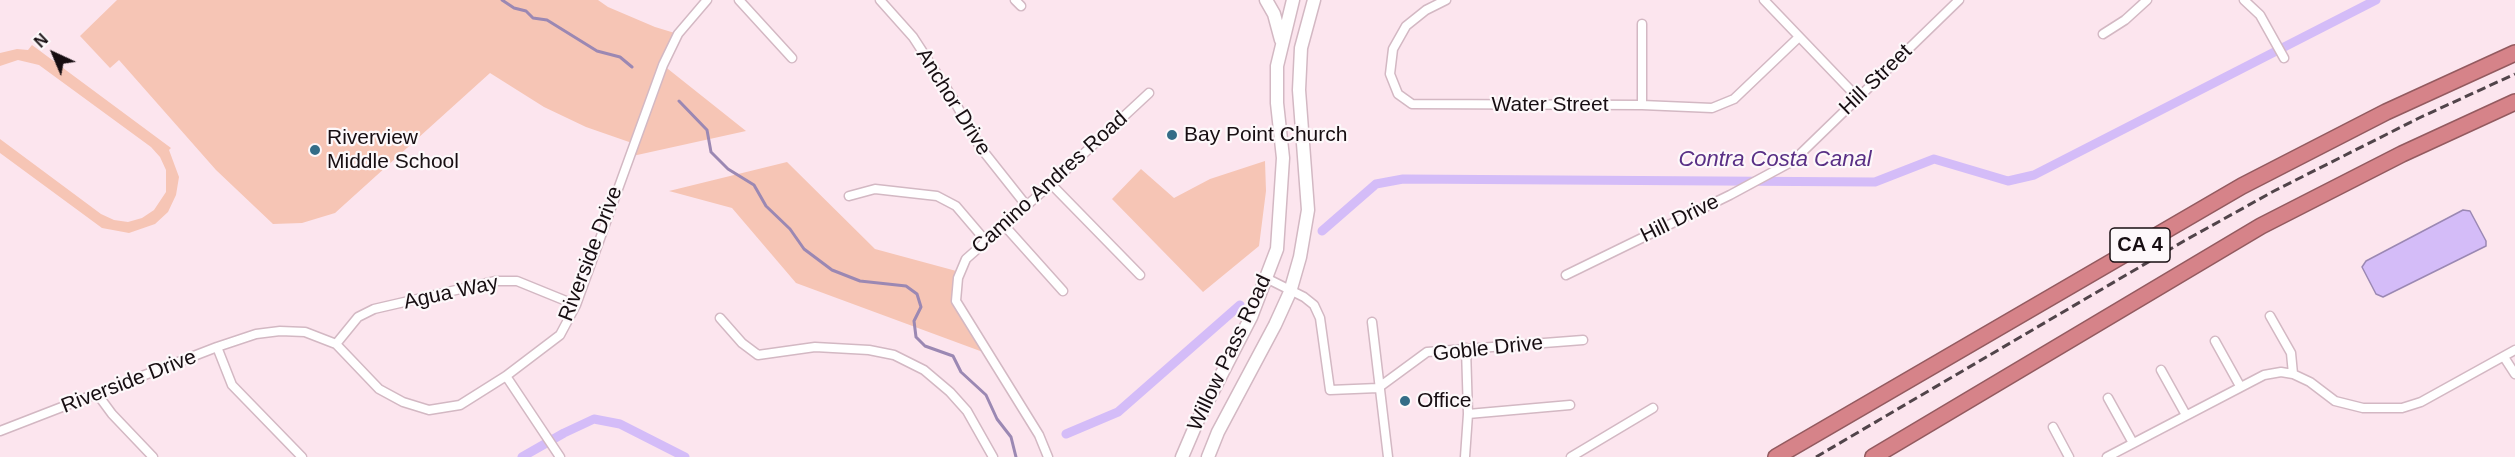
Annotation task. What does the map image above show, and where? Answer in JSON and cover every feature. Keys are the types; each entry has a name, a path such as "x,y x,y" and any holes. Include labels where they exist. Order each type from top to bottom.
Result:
{"highway":[{"name":"CA 4","path":"1776,457 2242,186 2386,112 2515,53"},
{"name":"CA 4","path":"1873,457 2260,226 2402,154 2515,102"}],"main road":[{"path":"1266,0 1274,14 1282,43"},
{"name":"Willow Pass Road","path":"1182,457 1197,422 1251,317 1277,249 1283,158 1277,103 1277,66 1293,0"},
{"name":"Willow Pass Road","path":"1208,457 1218,432 1275,325 1290,292 1300,256 1308,210 1299,90 1301,48 1313,0"}],"street":[{"name":"Riverside Drive","path":"0,431 98,395 217,347 256,334 280,330 305,332 336,344 379,389 403,402 429,410 460,405 506,376 560,335 576,305 663,65 678,34 707,0"},
{"path":"739,0 792,58"},
{"name":"Anchor Drive","path":"880,0 912,38 952,97 980,147 1026,205"},
{"name":"Water Street","path":"1446,0 1426,10 1406,27 1393,49 1390,74 1398,94 1412,104 1642,105 1712,108 1734,99 1799,37"},
{"path":"1764,0 1858,98"},
{"name":"Hill Street","path":"1793,161 1959,0"},
{"path":"2103,34 2126,20 2147,0"},
{"path":"2244,0 2260,15 2284,58"},
{"path":"1642,24 1642,105"},
{"name":"Camino Andres Road","path":"1048,457 1039,435 956,301 958,278 966,259 985,240 1051,184 1149,93"},
{"name":"Hill Drive","path":"1566,275 1730,195 1793,161"},
{"path":"1051,184 1140,275"},
{"path":"849,196 875,189 937,196 956,206 985,240"},
{"path":"1003,224 1063,291"},
{"path":"1266,278 1304,297 1314,306 1320,318 1330,390 1378,388"},
{"name":"Agua Way","path":"336,344 358,317 374,309 495,281 517,281 576,305"},
{"path":"2270,316 2291,352 2293,374"},
{"path":"720,318 742,343 758,355 815,348 869,350 894,355 924,370 950,392 967,411 993,457"},
{"path":"1372,322 1378,388 1388,457"},
{"name":"Goble Drive","path":"1378,388 1427,352 1583,340"},
{"path":"2215,341 2240,386"},
{"path":"217,347 232,385 302,457"},
{"path":"1465,457 1468,414 1466,348"},
{"path":"2107,457 2264,375 2281,372 2293,374 2310,382 2335,401 2363,408 2402,408 2421,402 2514,352"},
{"path":"2504,357 2515,374"},
{"path":"2162,370 2186,415"},
{"path":"506,376 560,457"},
{"path":"98,395 112,414 153,457"},
{"path":"2109,398 2133,443"},
{"path":"1468,414 1570,405"},
{"path":"1571,457 1653,408"},
{"path":"2053,427 2069,457"}],"shaded area":[{"path":"117,0 598,0 608,7 655,27 678,34 663,65 746,131 628,157 632,143 586,127 544,107 490,73 335,213 302,223 273,224 216,170 119,60 110,68 80,36"},
{"path":"32,45 171,148 169,150 179,177 176,195 168,212 155,224 129,233 102,228 0,153 0,139 101,214 114,220 128,222 142,218 154,210 166,192 166,170 160,157 151,147 39,65 18,60 0,66 0,53 17,49 28,50"},
{"path":"1265,161 1266,191 1259,246 1203,292 1112,199 1141,169 1174,198 1210,179"},
{"path":"787,162 875,249 960,272 956,301 991,355 796,283 732,208 669,191"},
{"path":"2463,210 2470,211 2486,241 2486,246 2383,297 2376,294 2362,267 2366,261"}],"waterway":[{"path":"502,0 514,8 526,11 533,18 547,20 597,51 620,57 632,67"},
{"name":"Contra Costa Canal","path":"1322,231 1376,184 1403,179 1875,182 1934,159 2008,181 2034,175 2376,0"},
{"path":"679,101 707,130 711,152 728,169 754,185 766,206 790,229 804,249 832,270 860,281 906,286 917,294 921,307 914,321 916,337 925,346 953,356 961,372 986,395 997,419 1011,437 1016,457"},
{"name":"Contra Costa Canal","path":"1066,434 1118,412 1240,305"},
{"name":"Contra Costa Canal","path":"522,457 594,419 620,424 685,457"}],"railway":[{"path":"1816,457 2184,241 2274,191 2419,118 2515,74"}],"place":[{"name":"Bay Point Church","path":"1172,135"},
{"name":"Riverview Middle School","path":"315,150"},
{"name":"Office","path":"1405,401"}]}
